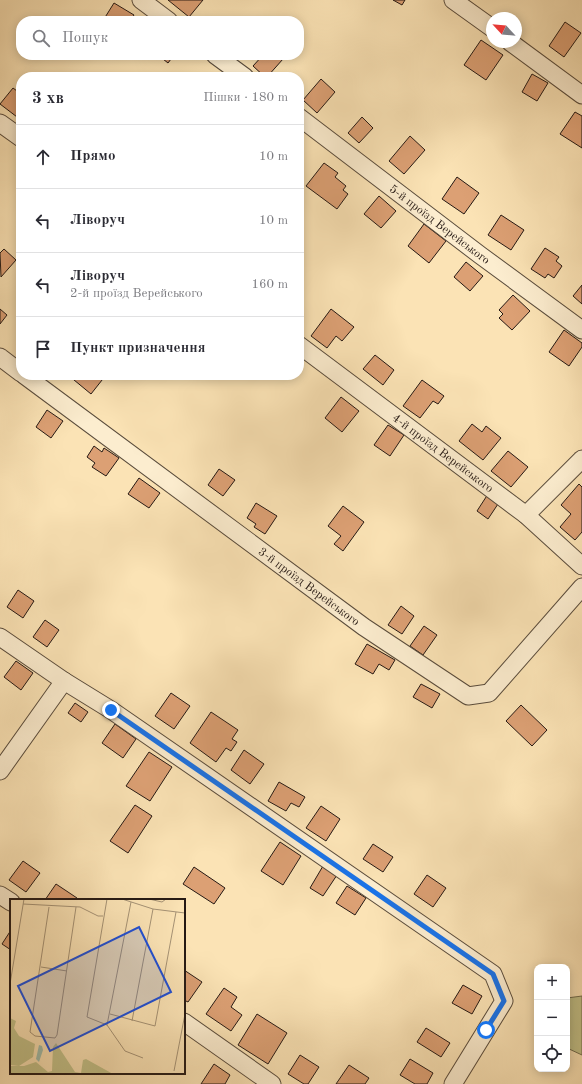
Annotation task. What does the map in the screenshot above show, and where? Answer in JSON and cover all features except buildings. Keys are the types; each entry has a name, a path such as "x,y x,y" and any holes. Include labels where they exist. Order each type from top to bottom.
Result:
{"street":[{"path":"141,0 162,16"},
{"path":"453,0 486,24"},
{"path":"518,48 582,95"},
{"path":"222,60 238,72"},
{"name":"5-й проїзд Верейського","path":"304,121 480,255 582,330"},
{"path":"0,123 16,134"},
{"name":"4-й проїзд Верейського","path":"304,349 526,514 582,566"},
{"path":"0,357 16,369"},
{"name":"3-й проїзд Верейського","path":"31,380 364,627 468,696 489,693 582,587"},
{"path":"526,514 582,459"},
{"path":"0,637 64,681 111,710 493,974 504,1001 453,1084"},
{"path":"0,771 64,681"},
{"path":"0,895 10,901"},
{"path":"185,1023 272,1084"}],"shaded area":[{"path":"582,996 582,1055 570,1049 570,998"}],"route":[{"path":"111,710 268,820 493,974 504,1001 486,1030"}]}
